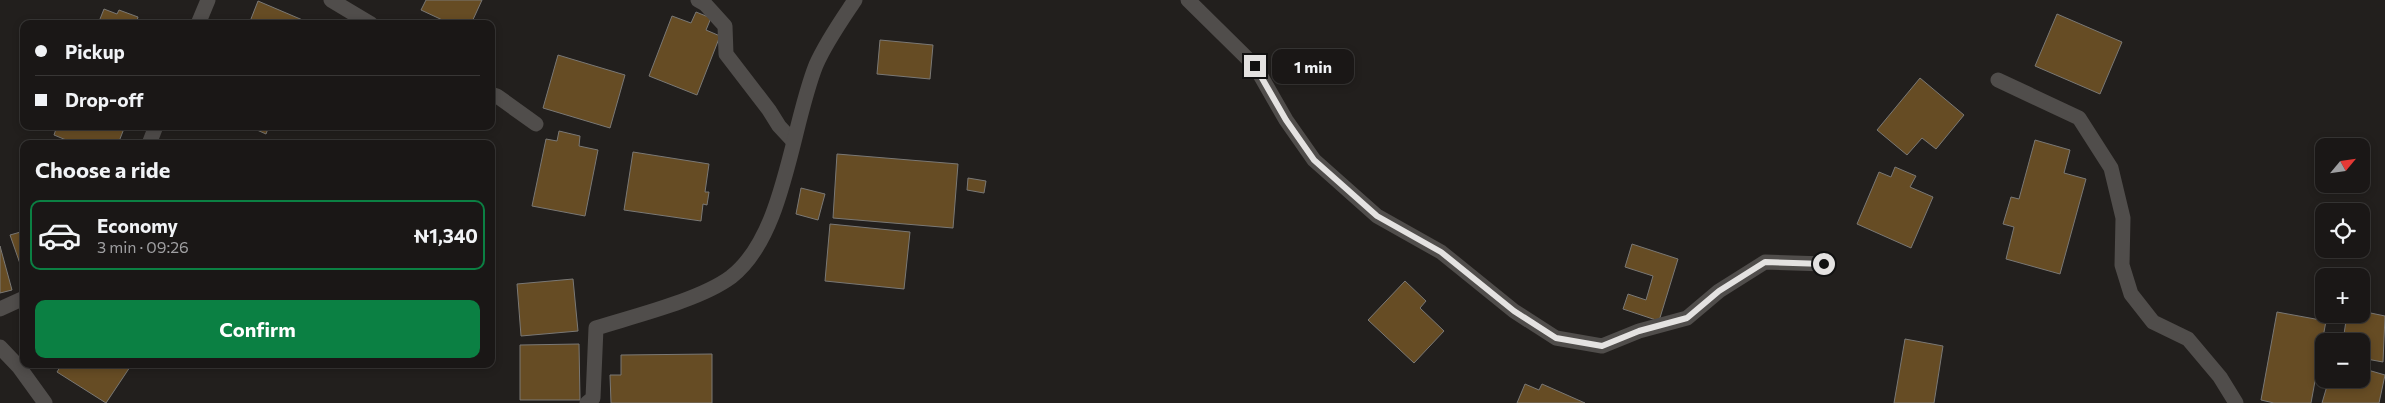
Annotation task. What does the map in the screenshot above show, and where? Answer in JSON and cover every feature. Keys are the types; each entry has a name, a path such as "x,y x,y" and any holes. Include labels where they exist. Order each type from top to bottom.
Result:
{"street":[{"path":"200,20 208,0"},
{"path":"331,0 364,20"},
{"path":"698,0 705,4 725,26 726,54 779,126 793,141"},
{"path":"587,403 592,398 596,328 689,297 730,277 754,253 772,215 816,65 835,28 855,0"},
{"path":"1188,0 1255,66 1286,120 1314,160 1377,216 1441,252 1514,311 1556,338 1602,346 1639,331 1687,318 1719,291 1765,262 1824,264"},
{"path":"1998,80 2079,118 2111,168 2123,218 2122,265 2130,294 2153,322 2188,339 2220,377 2236,403"},
{"path":"495,97 536,124"},
{"path":"0,308 20,300"},
{"path":"0,347 20,362"},
{"path":"24,368 45,403"}],"building":[{"path":"426,0 482,0 473,20 442,20 421,10"},
{"path":"258,1 303,20 251,20"},
{"path":"104,9 117,14 119,10 138,17 137,20 100,20"},
{"path":"696,12 711,18 706,30 720,36 697,95 649,76 672,16 691,23"},
{"path":"2057,14 2122,42 2100,94 2035,66"},
{"path":"880,40 933,45 930,79 877,74"},
{"path":"558,55 625,75 610,128 543,108"},
{"path":"1920,78 1964,115 1936,149 1922,138 1907,155 1877,130"},
{"path":"56,130 123,130 120,140 66,140 54,135"},
{"path":"257,130 268,130 266,134"},
{"path":"559,131 580,136 579,146 598,150 585,216 532,206 546,139 557,141"},
{"path":"2035,140 2070,150 2064,173 2086,179 2060,274 2006,259 2014,227 2003,224 2011,197 2019,199"},
{"path":"633,152 709,164 705,192 709,192 707,205 703,204 701,221 624,210"},
{"path":"837,154 958,164 953,228 833,218"},
{"path":"1895,167 1916,176 1910,187 1933,197 1911,248 1857,224 1879,172 1891,177"},
{"path":"968,178 986,181 984,193 967,190"},
{"path":"801,188 825,194 818,220 796,214"},
{"path":"830,224 910,232 904,289 825,281"},
{"path":"20,232 20,264 10,235"},
{"path":"1632,244 1678,259 1659,321 1623,309 1628,294 1646,300 1653,276 1625,267"},
{"path":"0,246 12,290 0,293"},
{"path":"573,279 578,331 521,336 517,284"},
{"path":"1405,281 1426,301 1420,308 1444,331 1414,363 1368,320"},
{"path":"2277,312 2315,319 2315,323 2326,323 2324,333 2315,333 2315,381 2311,403 2274,403 2261,400"},
{"path":"2370,313 2385,316 2383,362 2370,360 2370,333 2344,333 2346,323 2370,323"},
{"path":"1905,339 1943,346 1934,403 1894,403"},
{"path":"579,344 580,400 520,400 520,345"},
{"path":"712,354 712,403 611,403 610,375 621,375 621,355"},
{"path":"60,368 129,368 106,403 57,372"},
{"path":"2370,371 2385,375 2379,403 2322,403 2326,388 2370,388"},
{"path":"1525,384 1539,390 1542,384 1585,403 1517,403"}],"route":[{"path":"1255,66 1286,120 1314,160 1377,216 1441,252 1514,311 1556,338 1602,346 1639,331 1687,318 1719,291 1765,262 1824,264"}]}
